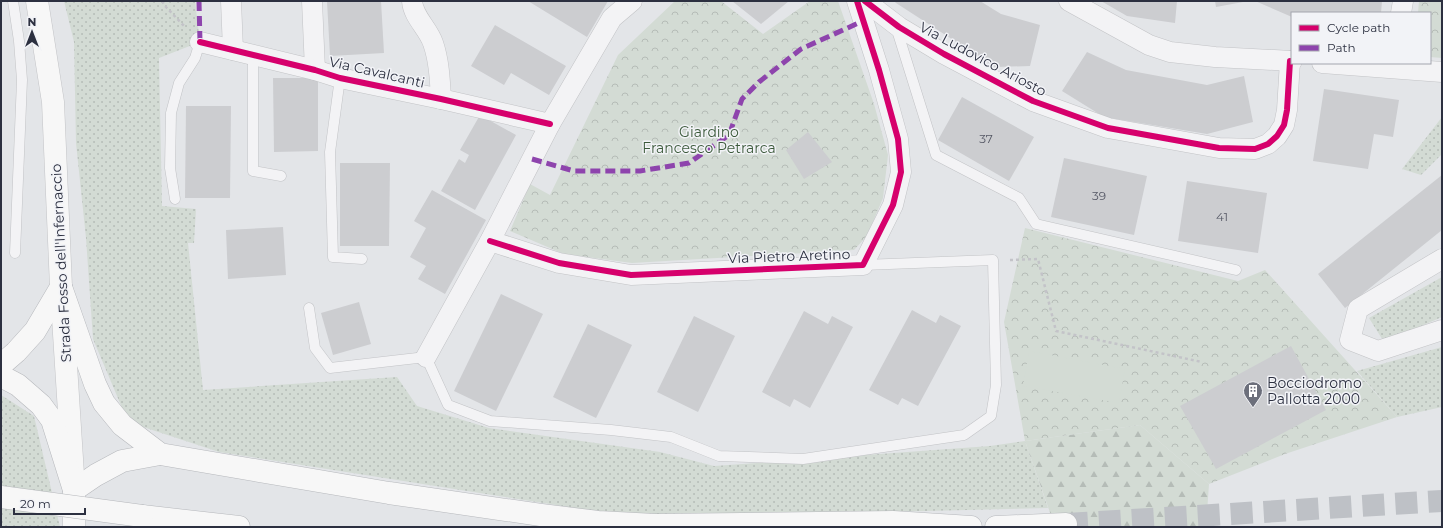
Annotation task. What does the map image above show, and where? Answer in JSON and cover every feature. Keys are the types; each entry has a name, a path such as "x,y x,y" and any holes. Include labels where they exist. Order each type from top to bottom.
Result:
{"main road":[{"name":"Strada Fosso dell'Infernaccio","path":"37,1 53,102 61,287 74,490 74,527"},
{"path":"1,365 16,352 35,331 61,287"},
{"path":"61,287 95,384 104,403 122,425 160,454"},
{"path":"1,376 18,385 41,404 52,420 74,490 96,474 122,461 160,454 397,494 598,522 655,525 893,522 971,527"},
{"path":"1,497 142,516 239,527"},
{"path":"996,527 1066,524"}],"street":[{"path":"231,1 233,50"},
{"path":"312,1 315,70"},
{"path":"412,1 413,8 433,42 439,73 441,98"},
{"path":"426,357 490,240 550,124 612,18 632,1"},
{"name":"Via Pietro Aretino","path":"490,240 559,263 631,275 863,265 893,205 901,172 898,139 879,70 857,1"},
{"name":"Via Ludovico Ariosto","path":"865,1 894,23 944,54 1033,101 1108,128 1219,148 1255,149 1268,144 1277,136 1284,125 1287,110 1291,61"},
{"path":"1069,1 1149,45 1170,52 1215,57 1291,61"},
{"path":"1401,12 1403,1"},
{"name":"Via Cavalcanti","path":"200,42 253,54 340,78 441,98 550,124"},
{"path":"1358,64 1395,65 1442,72"},
{"path":"1442,259 1358,309 1350,340 1378,351 1442,330"}],"lane":[{"path":"13,1 21,63 15,254"},
{"path":"894,23 936,155 1019,198 1036,224 1236,270"},
{"path":"175,199 170,168 171,114 179,83 195,58 200,42"},
{"path":"253,54 253,171 281,176"},
{"path":"340,78 330,152 333,257 362,259"},
{"path":"309,308 315,348 330,368 426,357 448,405 490,421 672,437 719,456 803,459 964,435 991,416 996,385 993,260 863,265"}],"path":[{"path":"162,1 200,42"},
{"path":"993,260 1038,259 1056,331 1202,362"}],"green space":[{"path":"64,1 195,1 200,42 159,58 162,206 196,209 194,243 188,243 203,390 397,377 417,406 489,428 660,452 714,466 990,446 1025,441 1048,508 639,518 219,452 128,422 93,339 86,238 76,143 74,42"},
{"name":"Giardino Francesco Petrarca","path":"675,1 721,1 763,34 810,1 838,1 874,104 888,155 883,198 867,236 854,250 632,263 564,254 510,231 530,184 550,195 618,55"},
{"path":"1419,1 1442,1 1442,58 1431,57 1431,12 1418,12"},
{"path":"1442,117 1442,154 1421,175 1402,169"},
{"path":"1025,228 1238,281 1265,270 1397,417 1285,454 1209,484 1140,425 1025,441 1004,322"},
{"path":"1442,277 1442,317 1384,342 1369,318"},
{"path":"1442,347 1442,407 1397,417 1357,371"},
{"path":"1029,351 1125,369 1119,403 1023,386"},
{"path":"1,395 34,416 60,527 1,527"},
{"path":"1140,425 1209,484 1206,527 1055,527 1025,441"}],"building":[{"path":"327,1 381,1 384,53 330,56"},
{"path":"528,1 608,1 587,37"},
{"path":"732,1 789,1 761,24"},
{"path":"894,1 980,1 1001,14 1040,25 1030,66 995,67"},
{"path":"1101,1 1177,1 1175,23 1127,16"},
{"path":"1215,1 1243,1 1243,2 1216,7"},
{"path":"1255,1 1382,1 1381,12 1291,12 1291,17"},
{"path":"495,25 566,66 549,95 511,73 504,85 471,66"},
{"path":"1087,52 1126,70 1207,85 1244,76 1253,122 1207,134 1104,117 1062,91"},
{"path":"273,78 318,78 318,151 274,152"},
{"path":"1324,89 1399,100 1393,137 1374,134 1368,169 1313,161"},
{"path":"962,97 1034,137 1009,181 938,140"},
{"path":"186,106 231,106 230,198 185,198"},
{"path":"480,115 516,135 475,210 441,191 459,159 465,163 469,155 460,150"},
{"path":"808,132 832,162 804,179 786,150"},
{"path":"1064,158 1147,176 1134,235 1051,217"},
{"path":"340,163 390,163 389,246 340,246"},
{"path":"1442,175 1442,230 1345,308 1318,274"},
{"path":"1187,181 1267,193 1258,253 1178,241"},
{"path":"432,190 486,220 445,294 418,279 426,266 410,257 426,228 414,221"},
{"path":"283,227 286,275 228,279 226,230"},
{"path":"501,294 543,314 496,411 454,391"},
{"path":"359,302 371,344 333,355 321,313"},
{"path":"912,310 936,323 940,315 961,326 918,406 902,398 898,405 869,390"},
{"path":"804,311 828,324 832,316 853,327 810,408 794,399 790,407 762,392"},
{"path":"694,316 735,336 698,412 657,392"},
{"path":"588,324 632,345 596,418 553,397"},
{"name":"Bocciodromo Pallotta 2000","path":"1291,346 1326,410 1216,469 1180,406"}],"tunnel":[{"path":"1066,524 1442,501"}],"marked path":[{"path":"199,1 200,42"},
{"path":"532,159 574,171 640,171 689,163 729,135 742,99 759,82 801,49 863,21"}],"cycle path":[{"path":"490,241 559,263 631,275 863,265 893,205 901,172 898,139 879,70 857,1"},
{"path":"865,1 899,27 944,54 1033,101 1108,128 1219,148 1255,149 1268,144 1277,136 1284,125 1287,110 1290,61"},
{"path":"200,42 315,70 340,78 550,124"}],"place":[{"name":"Bocciodromo Pallotta 2000","path":"1253,408"}]}
